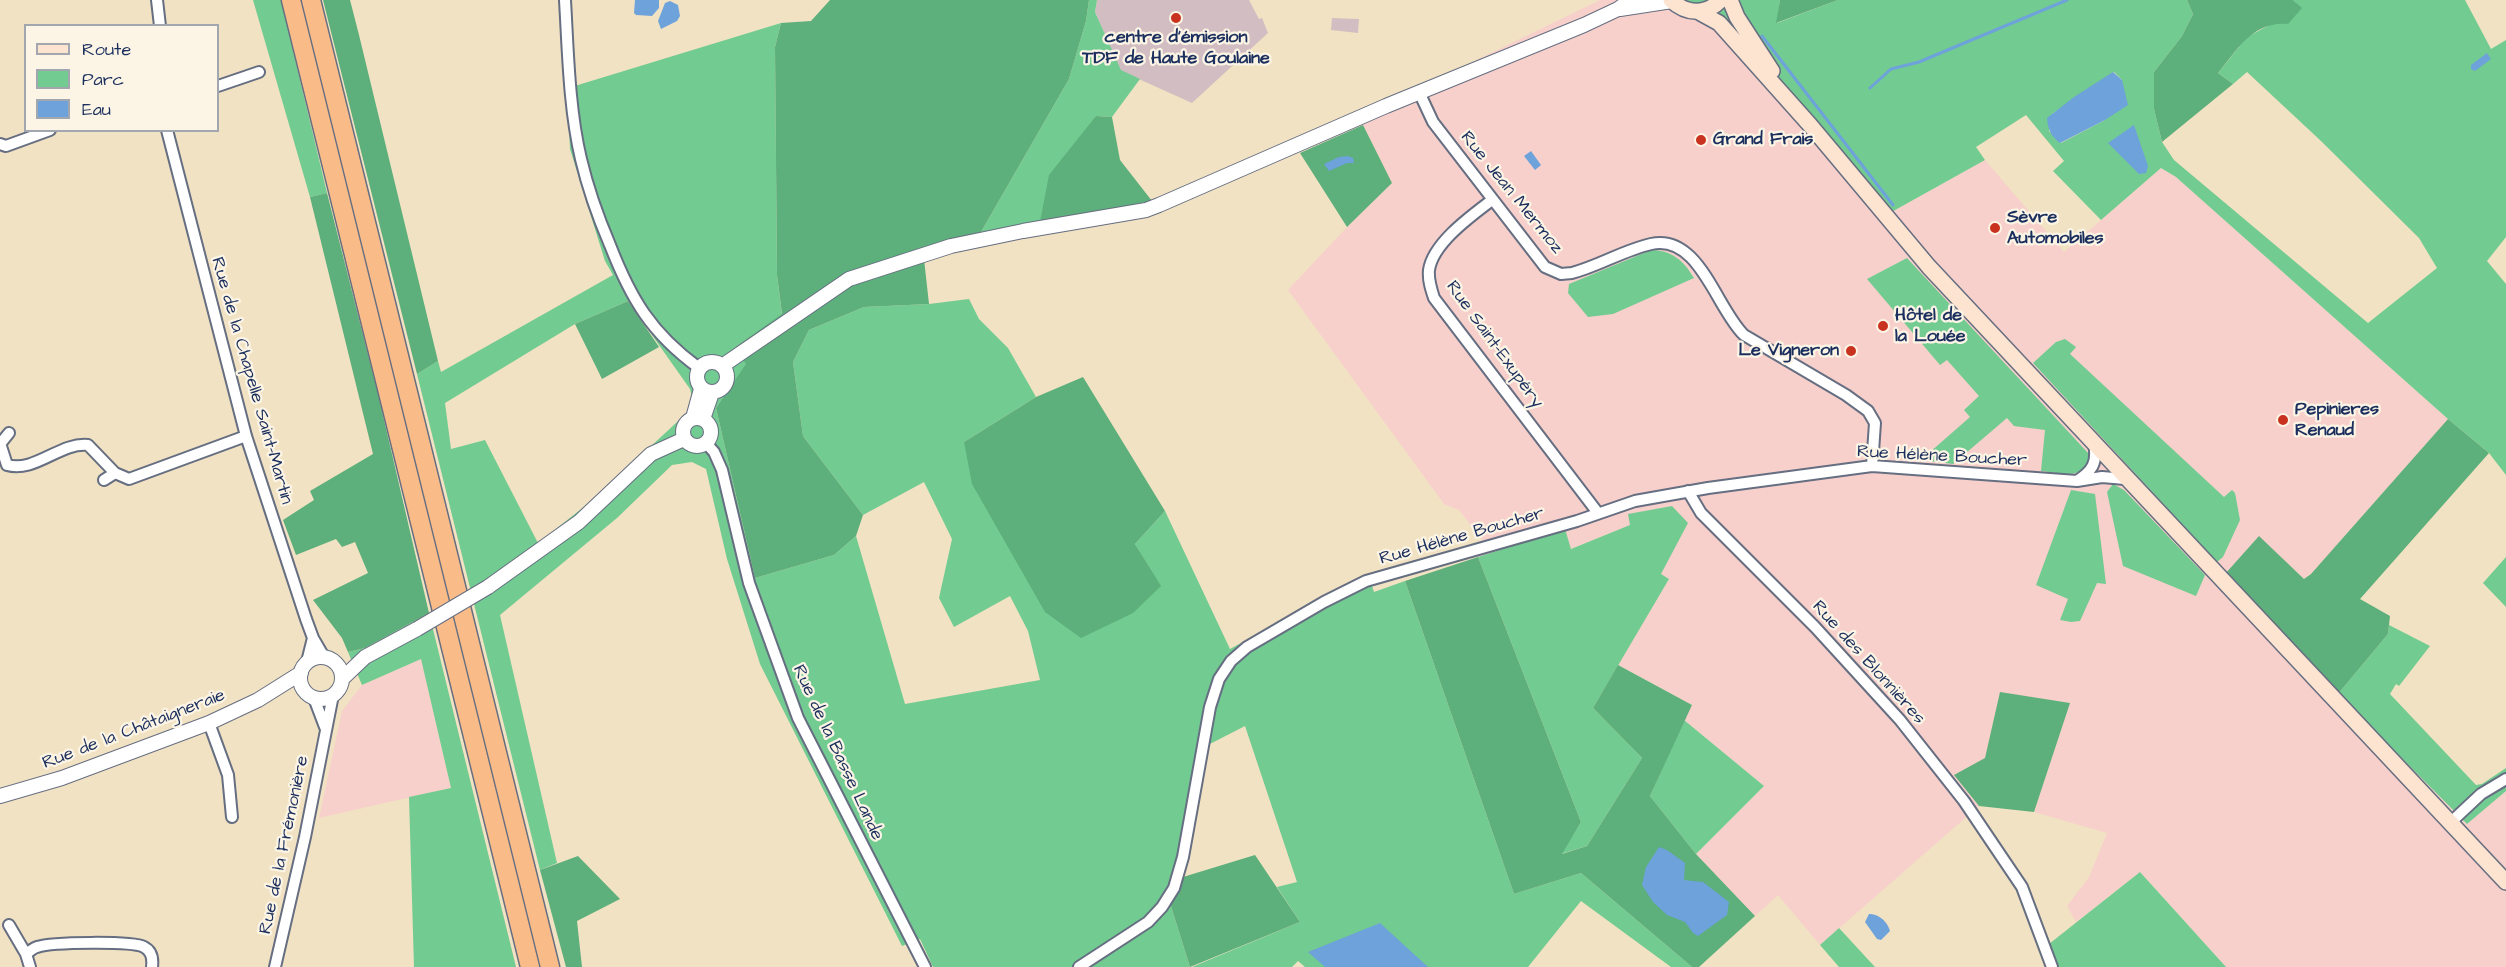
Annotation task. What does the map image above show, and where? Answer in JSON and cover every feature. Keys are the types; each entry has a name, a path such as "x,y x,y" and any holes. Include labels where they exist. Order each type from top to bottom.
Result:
{"highway":[{"path":"291,0 530,967"},
{"path":"311,0 550,967"}],"main road":[{"path":"1672,1 1689,11 1699,12 1708,10 1721,0"},
{"path":"1730,0 1737,17 1810,125"},
{"path":"1699,12 1719,23 1810,125 1914,251 2506,882"}],"street":[{"path":"157,0 160,24"},
{"path":"565,0 571,82 580,157 593,205 621,274 636,303 655,330 699,368"},
{"path":"722,366 849,279 951,246 1146,210 1618,9 1631,0"},
{"path":"1618,9 1672,1"},
{"path":"219,86 259,72"},
{"name":"Rue Jean Mermoz","path":"1419,92 1434,122 1545,267 1561,274 1586,269 1651,244 1667,243 1682,249 1695,259 1734,325 1744,335 1846,395 1868,411 1875,423 1872,466"},
{"path":"0,144 6,146 44,132"},
{"name":"Rue de la Chapelle Saint-Martin","path":"168,132 246,436 313,638 329,660"},
{"name":"Rue Saint-Exupéry","path":"1492,200 1455,231 1436,253 1429,269 1429,283 1434,298 1599,513"},
{"path":"708,362 718,363 722,366 727,381 722,390 706,391 696,377 699,368 708,362"},
{"path":"698,419 711,431 706,443 694,446 684,438 683,426 698,419 706,391"},
{"path":"9,433 0,443 7,465 18,468 76,446 88,445 115,473 129,479 246,436"},
{"name":"Rue de la Châtaigneraie","path":"277,688 309,693 321,699 333,695 341,685 342,679 365,657 488,587 579,522 651,454 684,438"},
{"name":"Rue de la Basse Lande","path":"706,443 714,452 722,470 749,583 798,718 925,967"},
{"path":"2077,482 2095,465 2094,444"},
{"name":"Rue Hélène Boucher","path":"1079,967 1148,922 1162,908 1174,888 1183,857 1213,698 1219,679 1231,661 1247,647 1324,602 1366,581 1478,550 1635,501 1834,469 1872,466 2077,482 2102,477 2126,479"},
{"path":"104,480 115,473"},
{"name":"Rue des Blonnières","path":"1688,491 1701,513 1815,627 1900,720 1964,801 2022,887 2052,967"},
{"path":"313,638 304,668 309,693 326,730"},
{"name":"Rue de la Châtaigneraie","path":"0,796 62,778 209,723 277,688 318,657 329,660 365,657"},
{"path":"329,660 339,667 342,679"},
{"name":"Rue de la Frémonière","path":"275,967 305,837 333,695"},
{"path":"209,723 228,775 232,817"},
{"path":"2450,823 2481,794 2506,779"},
{"path":"9,925 26,954 30,967"},
{"path":"26,954 37,947 99,943 136,944 147,948 153,957 152,967"}],"shaded area":[{"path":"1097,0 1249,0 1259,19 1262,18 1268,33 1192,103 1121,71 1095,12"},
{"path":"1600,0 1664,0 1715,22 1879,219 1985,160 2064,252 2161,168 2176,177 2448,419 2311,574 2304,579 2259,537 2338,694 2467,824 2506,791 2506,967 2226,967 2140,872 2076,922 2067,906 2089,877 2107,833 2034,812 2070,703 2000,693 1985,758 1955,775 1979,806 1820,945 1778,895 1755,916 1696,854 1764,786 1684,720 1692,705 1618,665 1669,579 1661,574 1631,525 1570,549 1565,529 1478,557 1476,548 1483,541 1459,510 1444,504 1288,290 1392,183 1356,111 1454,71"},
{"path":"1332,18 1359,19 1358,33 1331,30"},
{"path":"421,659 451,788 319,818 342,711 362,685"}],"green space":[{"path":"253,0 281,0 327,193 310,197"},
{"path":"323,0 350,0 359,35 438,361 417,374"},
{"path":"830,0 1089,0 1086,21 1069,79 981,232 923,250 929,304 864,307 809,330 793,362 803,436 863,515 856,536 834,555 755,578 716,408 746,364 735,347 782,314 777,275 775,47 781,23 811,21"},
{"path":"1089,0 1097,0 1095,12 1121,70 1140,79 1112,117 1096,116 1040,222 981,232 1069,79 1086,21"},
{"path":"1664,0 1780,0 1777,23 1838,0 2187,0 2193,14 2182,36 2154,72 2154,109 2162,142 2174,160 2368,323 2437,268 2419,238 2247,72 2233,84 2218,73 2247,37 2301,8 2293,0 2465,0 2491,49 2506,40 2506,237 2487,261 2506,284 2506,475 2489,453 2176,177 2161,168 2101,220 2053,171 2064,161 2026,115 1976,147 1985,160 1879,219 1716,22","holes":["2114,72 2122,80 2105,120 2061,143 2049,131 2052,114"]},
{"path":"1780,0 1838,0 1776,23"},
{"path":"2187,0 2293,0 2302,8 2288,24 2265,27 2247,38 2218,73 2233,84 2162,142 2154,109 2154,72 2182,36 2193,14"},
{"path":"781,23 775,47 777,275 782,315 735,347 747,364 716,408 755,578 834,555 856,536 905,704 1040,680 1028,631 1010,596 954,627 939,598 952,539 924,482 863,515 803,436 793,362 809,330 864,307 929,304 969,299 979,319 1008,348 1036,397 964,442 1160,586 1135,544 1165,511 1230,649 1368,574 1374,592 1405,581 1514,894 1581,873 1692,967 1671,967 1581,901 1528,967 1305,967 1298,961 1292,967 1192,967 1300,922 1277,887 1297,882 1245,726 1206,746 1183,877 1170,903 1190,967 933,967 920,939 902,946 760,664 727,559 706,469 692,462 672,465 617,518 500,615 557,863 540,870 417,374 438,361 441,372 613,275 605,261 570,149 567,85 578,85","holes":["628,301 690,389 693,401 690,410 594,499 538,543 485,440 451,449 445,403 575,324"]},
{"path":"1096,116 1112,117 1120,160 1152,201 1040,222 1049,175"},
{"path":"1363,125 1392,183 1347,227 1300,153"},
{"path":"327,193 378,394 429,613 365,648 348,652 342,638 313,600 368,573 355,542 342,547 336,539 296,555 283,520 314,500 310,491 373,454 310,197"},
{"path":"1651,250 1671,254 1686,266 1694,278 1613,314 1588,317 1568,293 1569,284"},
{"path":"1907,258 2089,454 2084,469 2072,474 2041,471 2045,430 2014,426 2007,418 1953,464 1921,460 1970,417 1964,410 1979,396 1947,360 1940,365 1867,279"},
{"path":"628,301 659,347 602,379 575,324"},
{"path":"2065,339 2076,347 2070,354 2224,497 2232,490 2235,493 2240,520 2223,557 2217,562 2033,363 2056,342"},
{"path":"1083,377 1165,511 1135,544 1161,586 1133,613 1081,638 1045,612 972,484 964,442 1036,397"},
{"path":"2448,419 2489,453 2360,599 2390,616 2388,634 2338,694 2225,574 2259,536 2304,579 2311,574"},
{"path":"2113,484 2124,490 2205,575 2196,596 2123,566 2107,492"},
{"path":"2071,490 2095,494 2106,584 2097,583 2080,621 2071,622 2060,620 2068,599 2036,585"},
{"path":"1672,506 1688,523 1661,574 1669,579 1593,708 1642,758 1587,846 1561,854 1581,822 1478,557 1565,529 1571,549 1630,525 1628,514"},
{"path":"1478,557 1581,822 1562,854 1587,846 1642,758 1593,708 1618,665 1692,705 1650,796 1696,854 1755,916 1699,967 1692,967 1581,873 1514,894 1405,581"},
{"path":"2506,557 2506,607 2483,583"},
{"path":"429,613 516,967 414,967 409,797 451,788 421,659 362,685 348,652 365,648"},
{"path":"2389,625 2430,646 2390,694 2476,785 2482,784 2506,768 2506,791 2467,824 2338,694 2388,634"},
{"path":"2000,692 2070,703 2034,812 1979,806 1954,775 1985,758"},
{"path":"1684,720 1764,786 1696,854 1650,796"},
{"path":"1255,855 1300,922 1190,967 1170,903 1183,877"},
{"path":"578,856 620,899 577,921 582,967 566,967 540,870"},
{"path":"2140,872 2226,967 2058,967 2049,944"},
{"path":"1839,928 1875,967 1839,967 1820,945"}],"water":[{"path":"635,0 659,0 659,8 652,16 636,15 634,13"},
{"path":"670,1 678,5 680,16 677,21 661,29 658,21 665,3"},
{"path":"2487,53 2491,59 2475,71 2471,69 2471,65"},
{"path":"2113,72 2122,80 2128,105 2105,120 2060,143 2050,132 2047,118"},
{"path":"2134,125 2148,166 2146,173 2139,174 2108,143"},
{"path":"1531,151 1541,165 1535,170 1524,156"},
{"path":"1339,157 1353,158 1354,163 1347,163 1329,171 1324,164"},
{"path":"1659,847 1685,863 1684,880 1703,882 1729,902 1727,915 1698,936 1685,922 1667,915 1653,902 1642,885 1646,867"},
{"path":"1869,914 1885,921 1889,928 1890,931 1881,940 1877,939 1865,922"},
{"path":"1380,923 1428,967 1325,967 1308,952"}],"waterway":[{"path":"1870,88 1891,69 1919,62 2067,0"},
{"path":"1762,36 1893,205"}],"place":[{"name":"centre d'émission TDF de Haute Goulaine","path":"1176,18"},
{"name":"Grand Frais","path":"1701,140"},
{"name":"Sèvre Automobiles","path":"1995,228"},
{"name":"Hôtel de la Louée","path":"1883,326"},
{"name":"Le Vigneron","path":"1851,351"},
{"name":"Pepinieres Renaud","path":"2283,420"}]}
